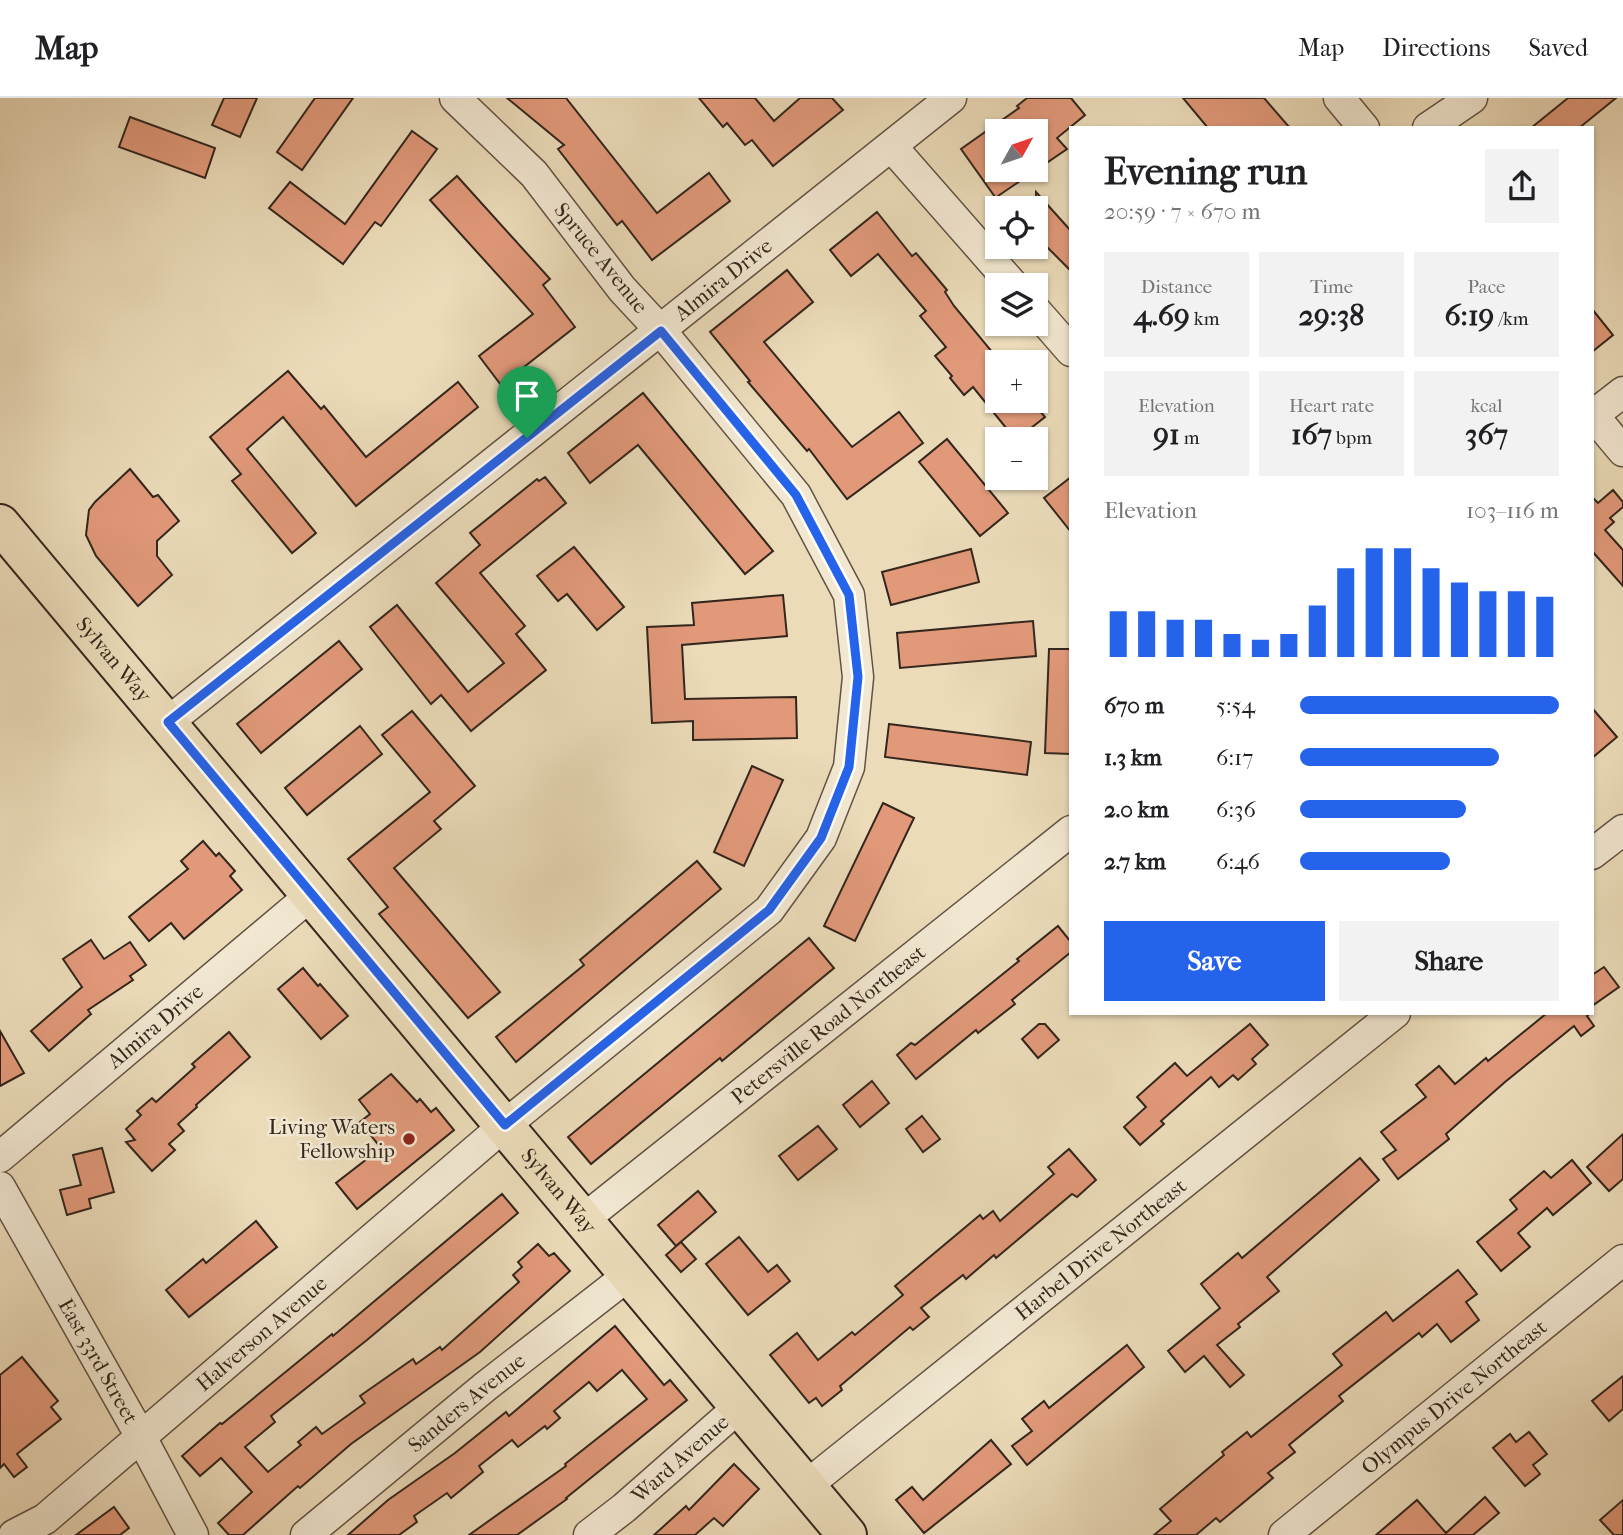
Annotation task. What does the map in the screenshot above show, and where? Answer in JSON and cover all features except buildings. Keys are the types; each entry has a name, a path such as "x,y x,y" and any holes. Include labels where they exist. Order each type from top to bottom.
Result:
{"main road":[{"name":"Sylvan Way","path":"0,524 847,1535"}],"street":[{"name":"Spruce Avenue","path":"455,98 534,174 622,289 661,331 796,495 849,595 858,677 849,767 821,838 769,910 505,1125"},
{"name":"Almira Drive","path":"168,722 951,98"},
{"path":"1339,98 1362,126"},
{"path":"1431,126 1472,98"},
{"path":"892,147 1002,273"},
{"path":"1048,325 1069,349"},
{"path":"1594,414 1623,392"},
{"path":"1594,416 1623,452"},
{"path":"1594,853 1623,830"},
{"name":"Petersville Road Northeast","path":"584,1219 1069,833"},
{"name":"Almira Drive","path":"0,1157 311,895"},
{"name":"Harbel Drive Northeast","path":"806,1486 1393,1015"},
{"name":"Halverson Avenue","path":"14,1535 45,1518 505,1125"},
{"name":"East 33rd Street","path":"0,1187 193,1535"},
{"name":"Olympus Drive Northeast","path":"1284,1535 1623,1260"},
{"name":"Sanders Avenue","path":"306,1535 486,1386 630,1274"},
{"name":"Ward Avenue","path":"589,1535 624,1508 739,1407"}],"place":[{"name":"Living Waters Fellowship","path":"409,1139"}],"route":[{"path":"661,331 796,495 849,595 858,677 849,767 821,838 769,910 505,1125 168,722 527,438 661,331"}]}
